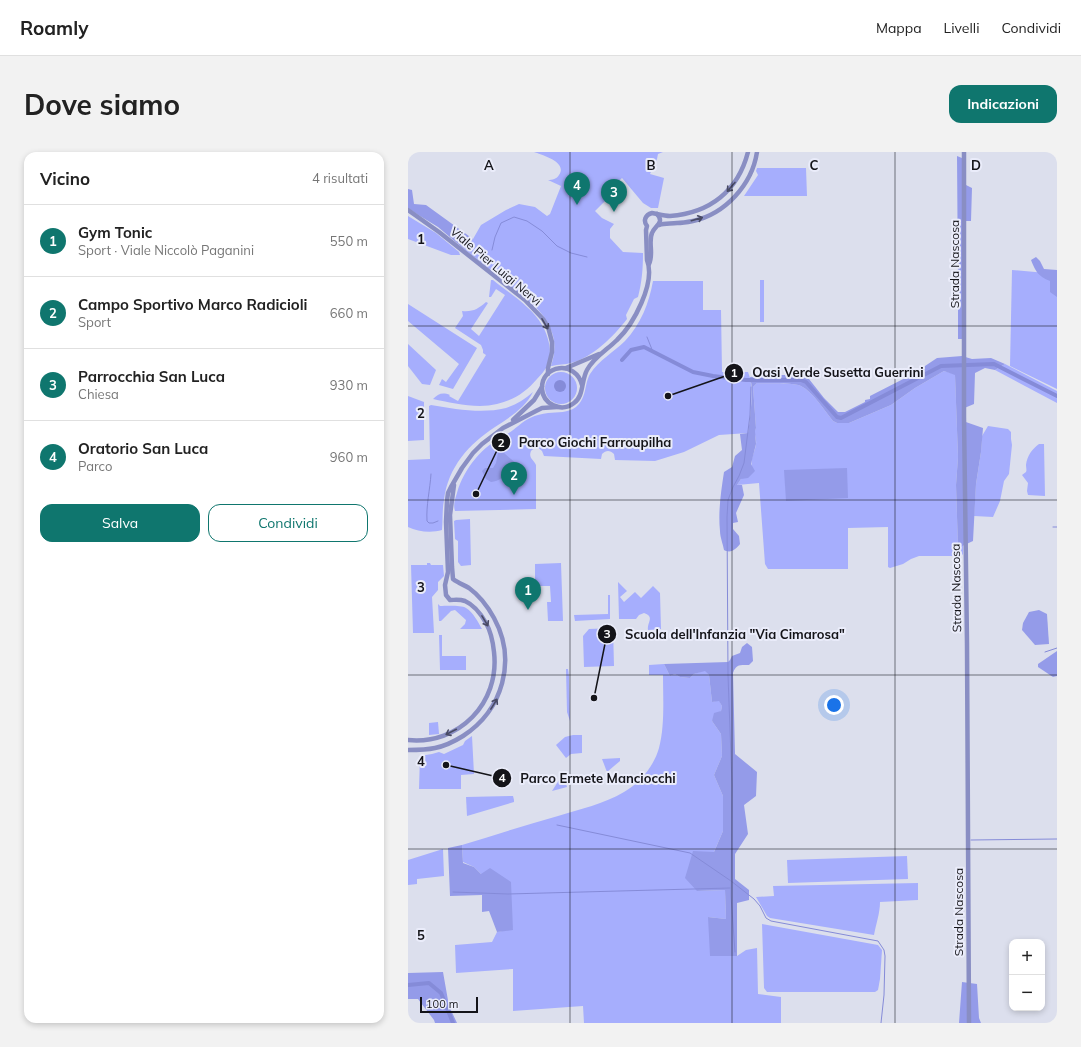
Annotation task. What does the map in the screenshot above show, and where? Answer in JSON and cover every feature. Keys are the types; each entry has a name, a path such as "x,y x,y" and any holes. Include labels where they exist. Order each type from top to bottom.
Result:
{"street":[{"path":"649,264 647,260 646,217 652,213 670,216 691,212 710,205 719,199 739,177 748,152"},
{"path":"647,226 651,228 694,220 711,214 725,205 734,198 746,183 754,167 757,152"},
{"name":"Strada Nascosa","path":"964,152 965,549 969,1023"},
{"path":"719,199 725,205"},
{"name":"Viale Pier Luigi Nervi","path":"408,210 439,232 525,300 543,319 548,327 552,342 552,352 548,374"},
{"path":"566,368 601,353 617,341 641,306 647,285 649,264 651,260 652,233 658,226 660,220 657,214"},
{"path":"582,385 587,371 601,353"},
{"path":"408,740 425,740 440,737 460,727 474,715 485,700 492,684 495,667 494,648 488,626 474,607 462,601 455,599 450,600 447,598 445,593 448,572 446,526 447,501 448,493 454,480 473,453 486,440 503,428 529,405 538,395 544,379 548,374 553,370 566,368 577,374 581,381 582,392 575,403 564,408 542,408 503,428"},
{"path":"542,387 546,400 557,407"},
{"path":"453,579 450,515 454,480"},
{"path":"408,750 430,749 447,745 465,734 481,721 496,701 503,682 505,665 504,646 499,627 494,617 487,606 472,590 451,578 447,580"},
{"path":"494,648 504,646"}],"shaded area":[{"path":"534,152 663,152 658,154 650,174 664,178 658,208 651,208 643,203 622,178 604,195 607,199 595,211 602,218 614,224 610,229 610,238 623,252 643,253 642,275 638,297 634,299 626,315 627,319 602,346 595,351 571,363 552,366 554,339 548,323 543,316 526,299 464,249 473,239 481,225 519,204 535,207 547,216 550,214 561,186 548,180 554,179 558,176 561,170 560,166 548,157"},
{"path":"957,156 962,158 962,183 972,188 971,221 963,221 963,339 958,339 958,303 954,300 954,287 958,287"},
{"path":"757,168 806,168 807,196 744,196 758,175 756,171"},
{"path":"408,189 412,190 414,204 426,205 473,239 464,249 438,227 408,208"},
{"path":"408,216 436,233 459,252 460,255 451,255 408,239"},
{"path":"1036,257 1044,269 1057,270 1057,297 1050,292 1050,281 1040,275 1034,268 1031,260"},
{"path":"1012,270 1057,274 1057,389 1010,366"},
{"path":"491,280 513,295 538,318 546,333 550,347 550,357 547,366 541,375 524,392 514,398 497,404 473,406 433,399 438,395 445,394 450,395 449,396 458,401 486,355 483,353 481,345 455,328 463,316 462,311 475,310 486,302 488,303 471,329 479,336 505,295 496,289 491,297 489,297"},
{"path":"760,280 764,280 764,322 760,322"},
{"path":"653,281 703,281 703,310 721,310 722,372 748,372 751,386 751,402 748,433 719,435 684,452 655,461 615,460 614,454 608,451 602,454 601,459 544,456 542,451 538,448 530,453 536,465 536,509 455,511 455,500 464,475 475,459 489,445 530,418 537,415 570,410 580,403 584,396 590,374 602,360 625,341 636,328 647,305"},
{"path":"408,304 477,348 453,389 439,385 442,379 446,382 459,364 408,321"},
{"path":"408,344 436,370 430,385 422,384 408,366"},
{"path":"962,356 972,359 991,358 1005,364 995,370 985,368 975,373 974,404 962,409 963,421 983,428 976,484 973,541 958,548 956,485 958,457 955,375 944,371 915,388 891,405 849,423 837,423 833,421 814,397 801,386 757,383 753,387 756,444 751,464 755,471 748,478 741,479 737,485 742,485 744,495 736,513 738,522 733,523 733,529 739,536 740,544 731,551 724,550 720,533 719,516 724,472 732,467 735,456 742,450 740,434 748,433 752,397 750,377 795,375 809,379 824,398 838,412 845,412 865,402 865,400 870,399 870,396 913,374 937,358"},
{"path":"1005,364 1057,391 1057,403 995,370"},
{"path":"944,371 955,374 958,457 956,485 958,547 963,545 963,554 961,556 919,556 903,564 890,568 888,567 888,527 848,528 848,569 768,569 765,564 759,483 737,485 752,467 752,458 756,444 753,387 757,383 801,386 814,397 833,421 837,423 849,423 891,405 915,388"},
{"path":"558,372 564,372 573,376 577,388 573,400 564,404 558,404 549,400 545,391 545,385 549,376"},
{"path":"562,380 565,381 565,391 558,392 555,391 554,384 555,381"},
{"path":"533,392 526,403 517,412 468,449 455,467 446,488 442,530 425,532 408,527 408,460 430,459 429,406 478,411 497,410 513,405"},
{"path":"408,396 424,402 424,440 408,441"},
{"path":"988,426 1008,429 1011,432 1012,445 1009,474 1004,481 1000,501 993,517 974,516 982,436"},
{"path":"1039,444 1044,444 1045,496 1028,495 1028,483 1022,475 1026,472 1026,465 1032,450"},
{"path":"498,453 504,453 518,465 514,468 507,468 502,478 491,482 486,479 482,471 485,468 493,468 496,463"},
{"path":"847,468 848,498 786,501 784,470"},
{"path":"470,519 471,565 461,566 458,562 458,541 455,539 454,521"},
{"path":"427,563 430,563 431,565 443,565 444,576 438,582 438,590 432,597 434,633 413,633 411,565 427,565"},
{"path":"561,563 563,621 548,621 547,602 551,602 550,586 535,586 535,564"},
{"path":"618,582 627,591 620,597 624,602 635,592 641,598 653,586 660,593 661,629 648,630 650,618 644,613 639,615 636,619 619,619"},
{"path":"608,595 610,595 610,619 575,621 574,615 608,614"},
{"path":"438,604 440,606 457,606 466,608 477,620 482,629 460,629 465,624 466,620 455,610 451,611 441,621 439,621"},
{"path":"1039,610 1047,614 1049,644 1035,645 1022,630 1023,623 1029,612"},
{"path":"613,628 614,666 584,667 583,636 589,629"},
{"path":"439,635 442,635 442,656 466,656 466,670 440,670"},
{"path":"747,643 752,647 753,661 749,665 741,665 737,667 733,673 735,754 757,772 756,796 744,805 748,834 735,854 735,879 749,890 749,900 737,903 737,956 710,956 708,917 726,919 725,890 697,891 685,878 693,851 714,852 723,831 723,796 714,775 722,756 721,734 712,721 714,713 721,711 722,706 719,701 712,702 709,675 705,671 694,674 690,678 680,677 675,674 670,676 664,664 728,662 732,656 740,653 742,647"},
{"path":"1057,651 1057,676 1053,677 1038,667 1038,664"},
{"path":"664,664 670,676 675,674 680,677 690,678 694,674 705,670 709,675 712,702 719,700 722,706 721,711 712,721 721,734 722,756 714,775 723,796 723,831 697,891 725,890 726,919 708,917 737,956 746,950 757,948 758,994 781,997 781,1023 584,1023 583,1006 513,1011 513,969 456,973 455,945 492,942 497,932 513,929 481,874 474,867 463,862 462,845 600,803 616,796 636,784 646,773 657,755 663,721 663,675 649,675 649,665"},
{"path":"566,669 568,669 569,676 570,721 567,712"},
{"path":"438,722 439,734 429,735 429,723"},
{"path":"582,735 582,753 571,754 566,758 556,745 565,737"},
{"path":"472,736 474,774 461,775 461,789 419,789 420,756 439,752 444,754 463,745 465,741"},
{"path":"620,758 620,761 607,772 602,759"},
{"path":"563,774 567,787 552,791"},
{"path":"513,796 514,802 467,816 466,797"},
{"path":"462,845 463,863 474,867 481,874 490,868 511,882 513,930 497,932 489,911 482,912 482,895 450,896 448,848"},
{"path":"443,849 444,876 417,879 417,884 408,885 408,860"},
{"path":"907,856 908,879 788,883 787,860"},
{"path":"918,883 918,900 880,902 874,935 770,918 767,916 756,897 774,896 773,886"},
{"path":"762,924 878,945 882,950 878,990 875,992 767,992 764,988"},
{"path":"443,972 449,1006 457,1023 435,1023 418,999 408,999 408,973"},
{"path":"962,982 977,984 979,1018 981,1023 959,1023"}],"waterway":[{"path":"492,250 495,237 501,223 514,217 527,221 542,231 557,246 571,253 587,257"},
{"path":"647,337 653,352"},
{"path":"622,360 631,350 644,347 693,372 746,380 801,380 806,382 837,417 841,418 941,366 994,364 1057,396"},
{"path":"735,952 731,896 732,785 728,675 727,517 728,500 744,463 750,415 751,387"},
{"path":"431,474 427,521 429,523 438,521"},
{"path":"1045,652 1057,648"},
{"path":"557,825 690,853 754,899 760,906 766,918 771,921 878,941 884,950 885,956 884,995 881,1023"},
{"path":"971,840 1057,839"},
{"path":"453,892 508,894 730,888"},
{"path":"408,985 429,983 441,993 453,1023"}],"place":[{"name":"Oratorio San Luca","path":"577,205"},
{"name":"Parrocchia San Luca","path":"614,212"},
{"name":"Oasi Verde Susetta Guerrini","path":"668,396"},
{"name":"Parco Giochi Farroupilha","path":"476,494"},
{"name":"Campo Sportivo Marco Radicioli","path":"514,495"},
{"name":"Gym Tonic","path":"528,610"},
{"name":"Scuola dell'Infanzia \"Via Cimarosa\"","path":"594,698"},
{"name":"Parco Ermete Manciocchi","path":"446,765"}]}
